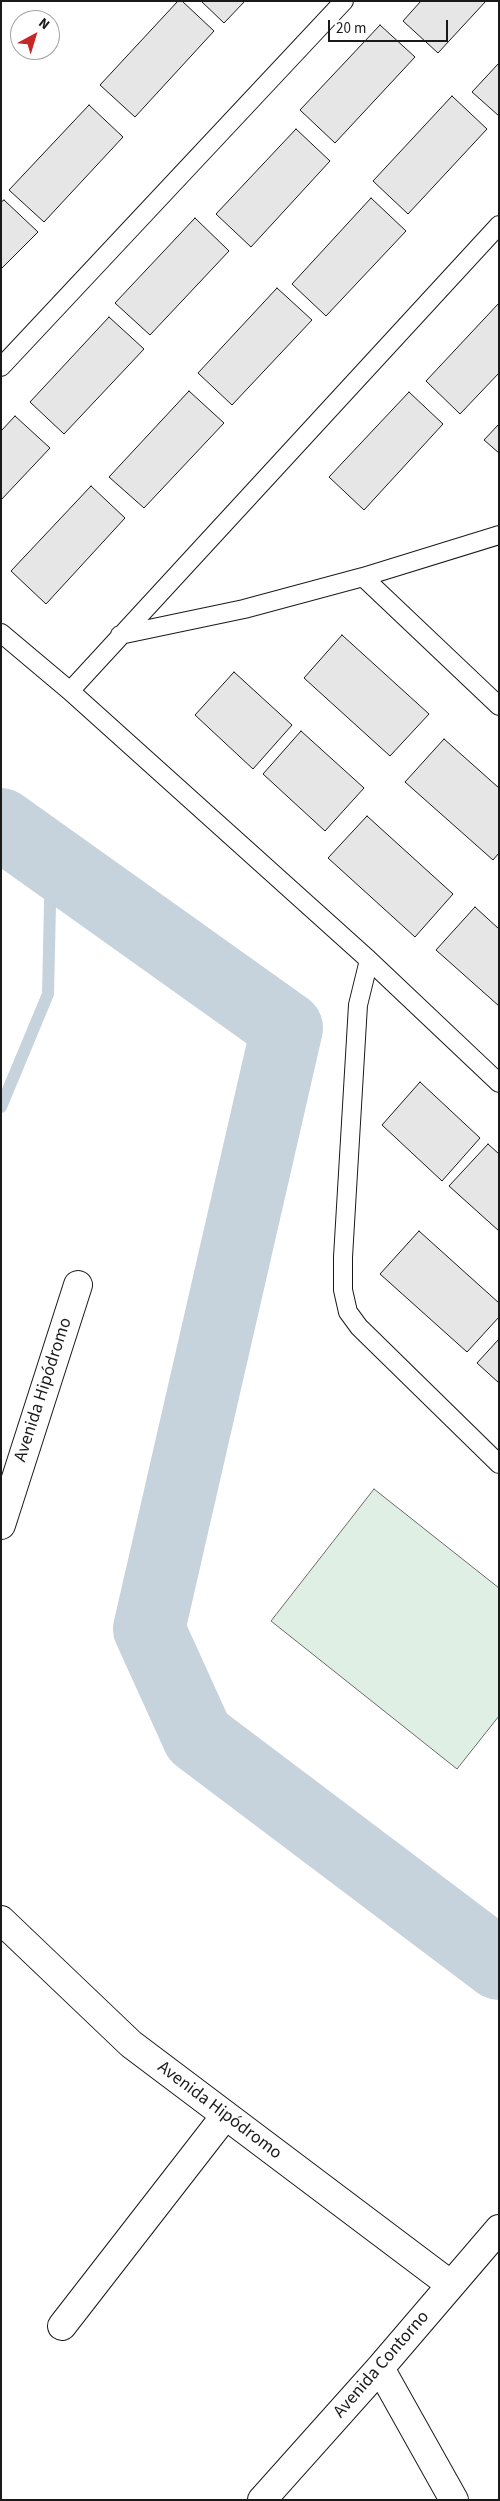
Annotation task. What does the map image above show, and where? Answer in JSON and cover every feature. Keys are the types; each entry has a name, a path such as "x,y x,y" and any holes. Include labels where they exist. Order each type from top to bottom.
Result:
{"street":[{"name":"Avenida Hipódromo","path":"1,1524 78,1285"},
{"name":"Avenida Hipódromo","path":"1,1920 130,2044 450,2285"},
{"path":"62,2326 225,2116"},
{"name":"Avenida Contorno","path":"262,2500 380,2368 499,2229"},
{"path":"380,2368 454,2500"}],"lane":[{"path":"1,367 344,1"},
{"path":"70,691 499,225"},
{"path":"120,635 244,609 363,577 499,535"},
{"path":"363,577 499,706"},
{"path":"1,633 70,691 369,960 499,1083"},
{"path":"369,960 357,1014 343,1257 344,1290 348,1312 359,1327 499,1464"}],"green space":[{"path":"374,1489 499,1588 499,1716 457,1769 271,1621"}],"building":[{"path":"178,1 182,1 214,31 135,117 100,85"},
{"path":"201,1 245,1 224,23"},
{"path":"421,1 486,1 438,53 403,21"},
{"path":"380,25 415,57 335,143 300,110"},
{"path":"499,63 499,116 472,92"},
{"path":"452,96 487,129 408,214 373,181"},
{"path":"89,105 123,137 44,222 9,190"},
{"path":"296,129 330,161 251,247 216,214"},
{"path":"371,198 406,231 326,316 292,284"},
{"path":"4,200 38,232 1,269 1,202"},
{"path":"195,218 229,251 150,335 115,303"},
{"path":"277,288 312,320 232,405 198,373"},
{"path":"499,303 499,373 460,414 426,381"},
{"path":"109,317 144,349 64,434 30,402"},
{"path":"189,391 224,423 144,508 109,477"},
{"path":"409,392 443,424 364,510 329,477"},
{"path":"15,416 50,448 1,500 1,431"},
{"path":"499,424 499,453 484,440"},
{"path":"91,486 125,518 46,604 11,571"},
{"path":"342,635 429,714 390,756 304,678"},
{"path":"234,672 292,725 253,769 195,715"},
{"path":"301,731 364,788 325,831 263,774"},
{"path":"444,739 499,788 499,853 493,860 405,782"},
{"path":"367,816 453,894 415,937 328,858"},
{"path":"475,907 499,929 499,1006 436,950"},
{"path":"420,1082 480,1138 442,1181 382,1125"},
{"path":"488,1144 499,1154 499,1231 449,1186"},
{"path":"419,1231 499,1303 499,1317 467,1352 380,1274"},
{"path":"499,1339 499,1383 477,1363"}],"waterway":[{"path":"1,824 287,1028 149,1629 198,1737 499,1964"},
{"path":"1,1107 48,994 51,860"}]}
